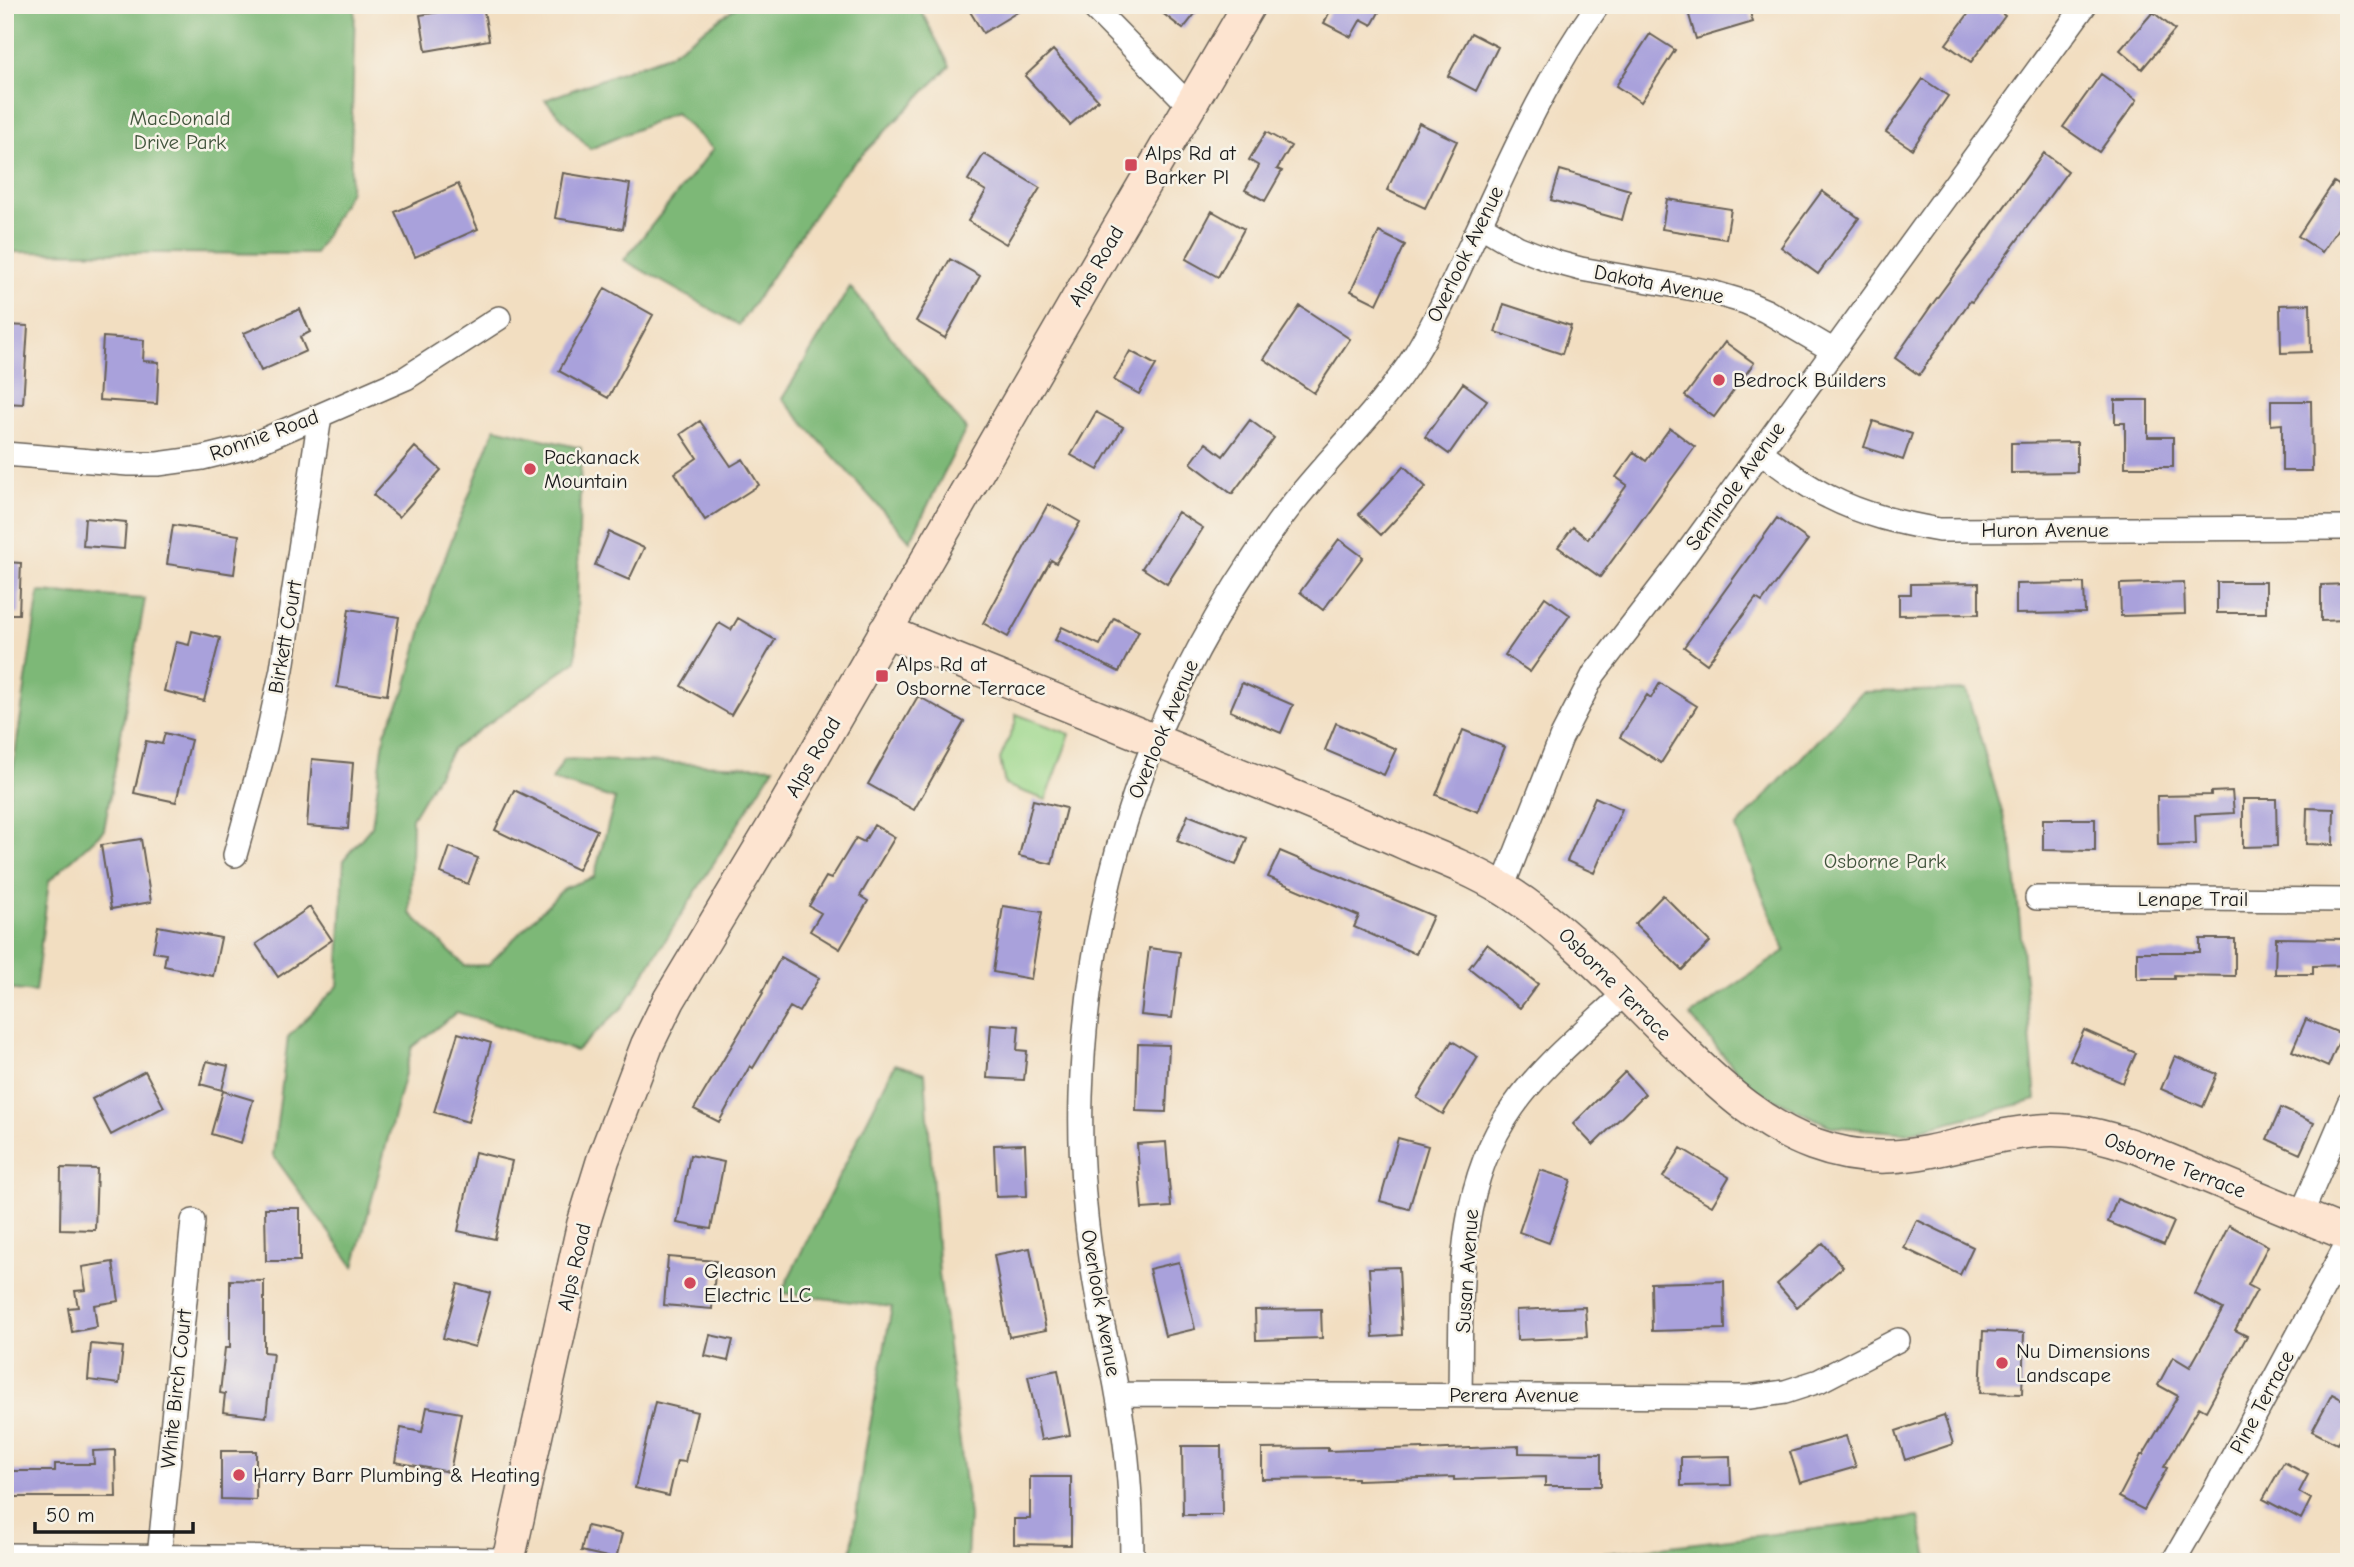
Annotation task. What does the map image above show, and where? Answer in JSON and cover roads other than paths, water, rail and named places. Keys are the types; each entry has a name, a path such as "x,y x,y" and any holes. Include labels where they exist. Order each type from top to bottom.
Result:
{"main road":[{"name":"Alps Road","path":"508,1561 583,1225 627,1094 669,1000 782,811 1249,5"},
{"name":"Osborne Terrace","path":"885,631 1459,866 1502,888 1553,923 1721,1088 1772,1124 1815,1145 1839,1152 1889,1158 1935,1152 2019,1133 2076,1130 2139,1148 2349,1235"}],"street":[{"path":"1091,5 1190,106"},
{"name":"Overlook Avenue","path":"1132,1562 1127,1459 1118,1394 1098,1304 1082,1169 1081,1100 1093,962 1118,844 1155,740 1206,634 1241,575 1297,499 1389,393 1417,352 1441,308 1541,94 1598,5"},
{"name":"Seminole Avenue","path":"1502,888 1561,738 1594,674 1761,452 2085,5"},
{"name":"Dakota Avenue","path":"1479,225 1517,247 1555,262 1711,292 1745,302 1766,311 1834,351"},
{"name":"Ronnie Road","path":"5,454 158,464 202,458 247,447 406,378 499,318"},
{"name":"Birkett Court","path":"235,855 265,747 282,669 320,416"},
{"name":"Huron Avenue","path":"1761,452 1803,483 1829,498 1869,514 1939,530 2349,528"},
{"name":"Lenape Trail","path":"2037,898 2349,900"},
{"name":"Susan Avenue","path":"1460,1395 1465,1240 1481,1169 1495,1137 1513,1107 1533,1082 1625,993"},
{"path":"2301,1215 2349,1103"},
{"name":"White Birch Court","path":"159,1557 193,1221"},
{"name":"Pine Terrace","path":"2173,1562 2217,1486 2349,1240"},
{"name":"Perera Avenue","path":"1118,1394 1749,1397 1784,1392 1819,1381 1898,1339"},
{"path":"5,1555 508,1561"}],"place":[{"name":"Alps Rd at Barker Pl","path":"1131,165"},
{"name":"Bedrock Builders","path":"1719,380"},
{"name":"Packanack Mountain","path":"530,469"},
{"name":"Alps Rd at Osborne Terrace","path":"882,676"},
{"name":"Gleason Electric LLC","path":"690,1283"},
{"name":"Nu Dimensions Landscape","path":"2002,1363"},
{"name":"Harry Barr Plumbing & Heating","path":"239,1475"}],"park label":[{"name":"MacDonald Drive Park","path":"180,130"},
{"name":"Osborne Park","path":"1885,861"}]}
